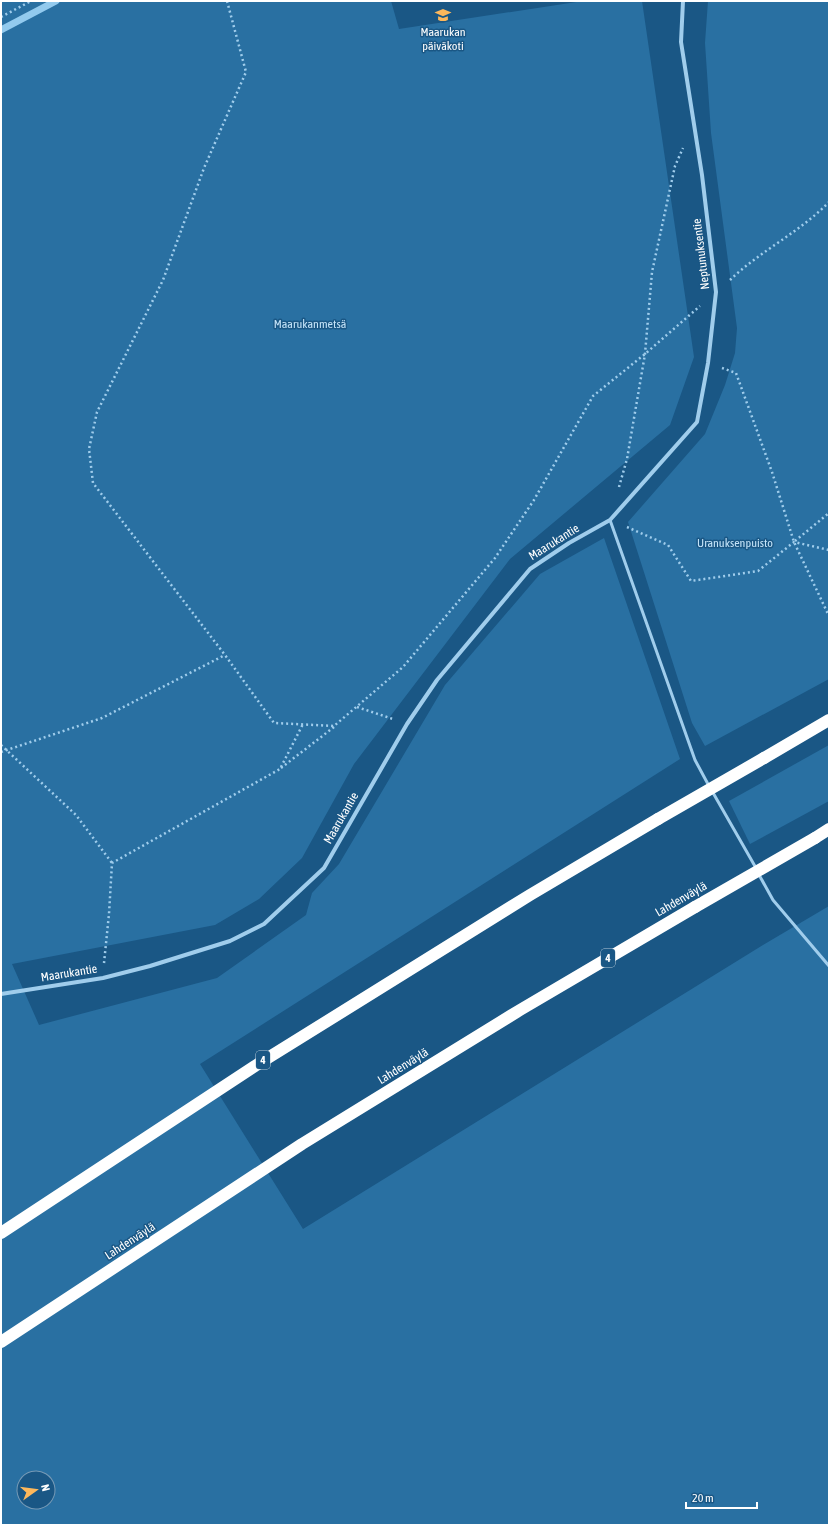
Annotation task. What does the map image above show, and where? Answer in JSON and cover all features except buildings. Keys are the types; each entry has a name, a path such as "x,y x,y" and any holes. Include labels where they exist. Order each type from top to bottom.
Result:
{"highway":[{"name":"4","path":"1,1233 255,1066 530,895 829,720"},
{"name":"Lahdenväylä","path":"1,1342 302,1144 520,1010 829,829"}],"street":[{"name":"Neptunuksentie","path":"610,520 697,422 708,363 716,292 702,175 681,42 683,1"},
{"name":"Maarukantie","path":"1,994 103,978 150,966 230,941 264,924 324,868 407,724 437,680 530,569 569,543 610,520"}],"lane":[{"path":"610,520 695,760 773,900 829,966"}],"path":[{"path":"1,17 31,1"},
{"path":"227,1 246,72 204,168 163,280 97,412 88,449 93,483 225,655 274,723 334,726"},
{"path":"618,490 627,459 645,354 652,272 675,166 693,122"},
{"path":"112,863 280,769 357,707 403,667 496,558 534,500 593,396 645,354 743,267 816,216 829,202"},
{"path":"708,363 736,374 772,472 794,542 828,614"},
{"path":"610,520 668,544 691,581 758,571 829,513"},
{"path":"794,542 829,550"},
{"path":"1,752 102,718 225,655"},
{"path":"357,707 407,724"},
{"path":"280,769 303,724"},
{"path":"1,746 76,815 112,863 103,978"}],"green space":[{"name":"Maarukanmetsä","path":"1,1 391,1 399,29 583,1 642,1 694,357 670,425 510,559 354,764 302,858 259,899 215,925 12,964 39,1025 217,978 306,915 312,893 339,864 445,685 540,574 604,538 680,759 200,1064 303,1229 763,945 829,906 829,1525 1,1525"},
{"name":"Uranuksenpuisto","path":"708,1 829,1 829,679 705,746 692,723 628,522 705,434 725,385 735,353 737,328 711,133 705,43"},
{"path":"829,745 829,801 750,844 729,801"}],"waterway":[{"path":"1,30 56,1"}],"place":[{"name":"Maarukan päiväkoti","path":"443,15"}]}
